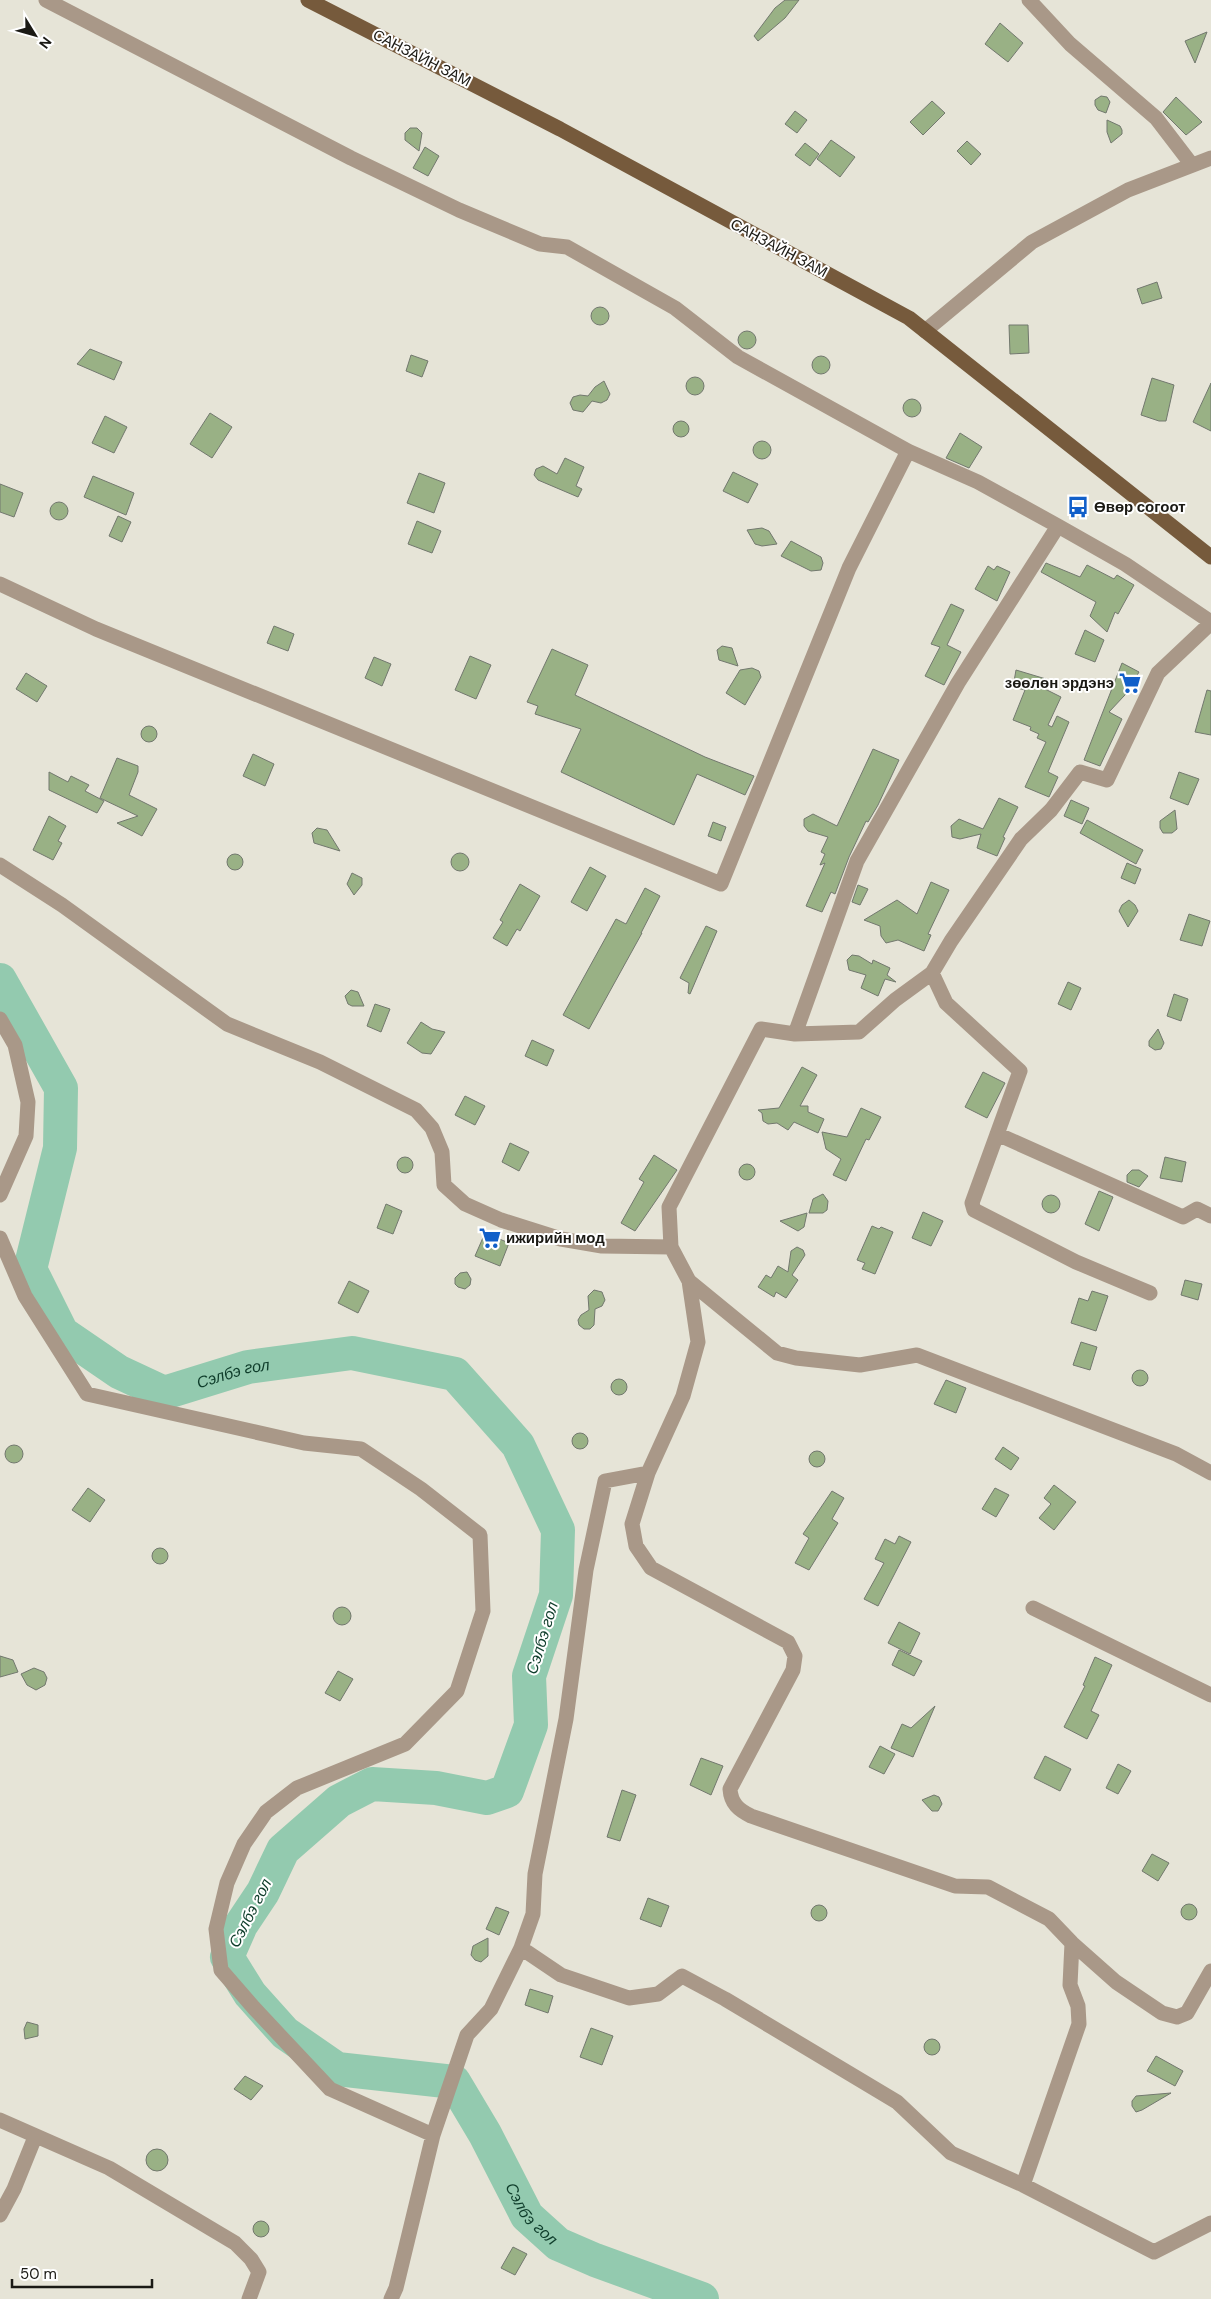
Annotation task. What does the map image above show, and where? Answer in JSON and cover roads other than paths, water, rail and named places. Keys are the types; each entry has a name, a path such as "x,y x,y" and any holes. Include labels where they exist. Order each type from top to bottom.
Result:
{"main road":[{"name":"САНЗАЙН ЗАМ","path":"308,0 577,138 909,318 1211,557"}],"street":[{"path":"46,0 352,158 441,201 540,244 567,247 675,308 738,357 908,451 978,482 1058,526 1125,564 1211,623 1158,673 1107,780 1080,772 1051,810 1021,839 951,941 932,973 895,1000 859,1032 795,1034 762,1029 669,1207 671,1247 689,1281 698,1342 683,1396 648,1473 632,1524 636,1546 651,1568 788,1642 795,1656 793,1670 730,1789 730,1798 735,1805 751,1816 955,1886 988,1887 1049,1919 1072,1943 1116,1982 1162,2013 1177,2017 1188,2013 1211,1971"},
{"path":"1029,0 1070,44 1156,118 1192,165"},
{"path":"925,331 1032,242 1128,190 1211,158"},
{"path":"0,584 96,629 721,884 849,568 908,451"},
{"path":"795,1034 857,861 958,683 1058,526"},
{"path":"0,865 62,906 227,1024 320,1062 416,1110 432,1128 442,1152 444,1186 465,1204 501,1220 561,1239 602,1246 671,1247"},
{"path":"932,973 946,1003 1020,1071 972,1203 974,1210 1076,1262 1150,1293"},
{"path":"0,1019 15,1045 28,1102 26,1136 0,1195"},
{"path":"997,1134 1183,1217 1197,1209 1211,1216"},
{"path":"0,1238 25,1296 87,1394 304,1444 361,1449 421,1489 480,1535 483,1611 457,1691 405,1744 297,1788 266,1812 244,1844 230,1875 216,1929 221,1970 330,2089 435,2131"},
{"path":"689,1281 777,1353 796,1358 860,1365 917,1355 1176,1454 1211,1473"},
{"path":"391,2299 396,2288 435,2131 467,2035 491,2009 521,1948 533,1914 535,1874 566,1719 586,1570 605,1481 648,1473"},
{"path":"1033,1608 1211,1695"},
{"path":"1023,2185 1079,2024 1078,2006 1070,1985 1072,1943"},
{"path":"521,1948 561,1975 629,1998 658,1994 682,1976 725,1999 897,2102 951,2153 1023,2185 1154,2252 1211,2224"},
{"path":"0,2120 108,2168 236,2243 251,2259 259,2272 249,2299"},
{"path":"0,2215 14,2189 35,2137"}],"waterway":[{"name":"Сэлбэ гол","path":"0,980 61,1088 60,1148 30,1269 62,1333 119,1372 164,1393 248,1367 352,1353 455,1374 518,1445 558,1530 556,1595 529,1676 531,1725 507,1791 487,1798 436,1788 372,1784 339,1801 283,1850 263,1892 241,1925 227,1957 250,1994 285,2033 337,2069 454,2082 485,2134 527,2216 558,2244 595,2260 702,2299"}],"place":[{"name":"Өвөр согоот","path":"1078,507"},
{"name":"зөөлөн эрдэнэ","path":"1130,683"},
{"name":"ижирийн мод","path":"490,1238"}]}
